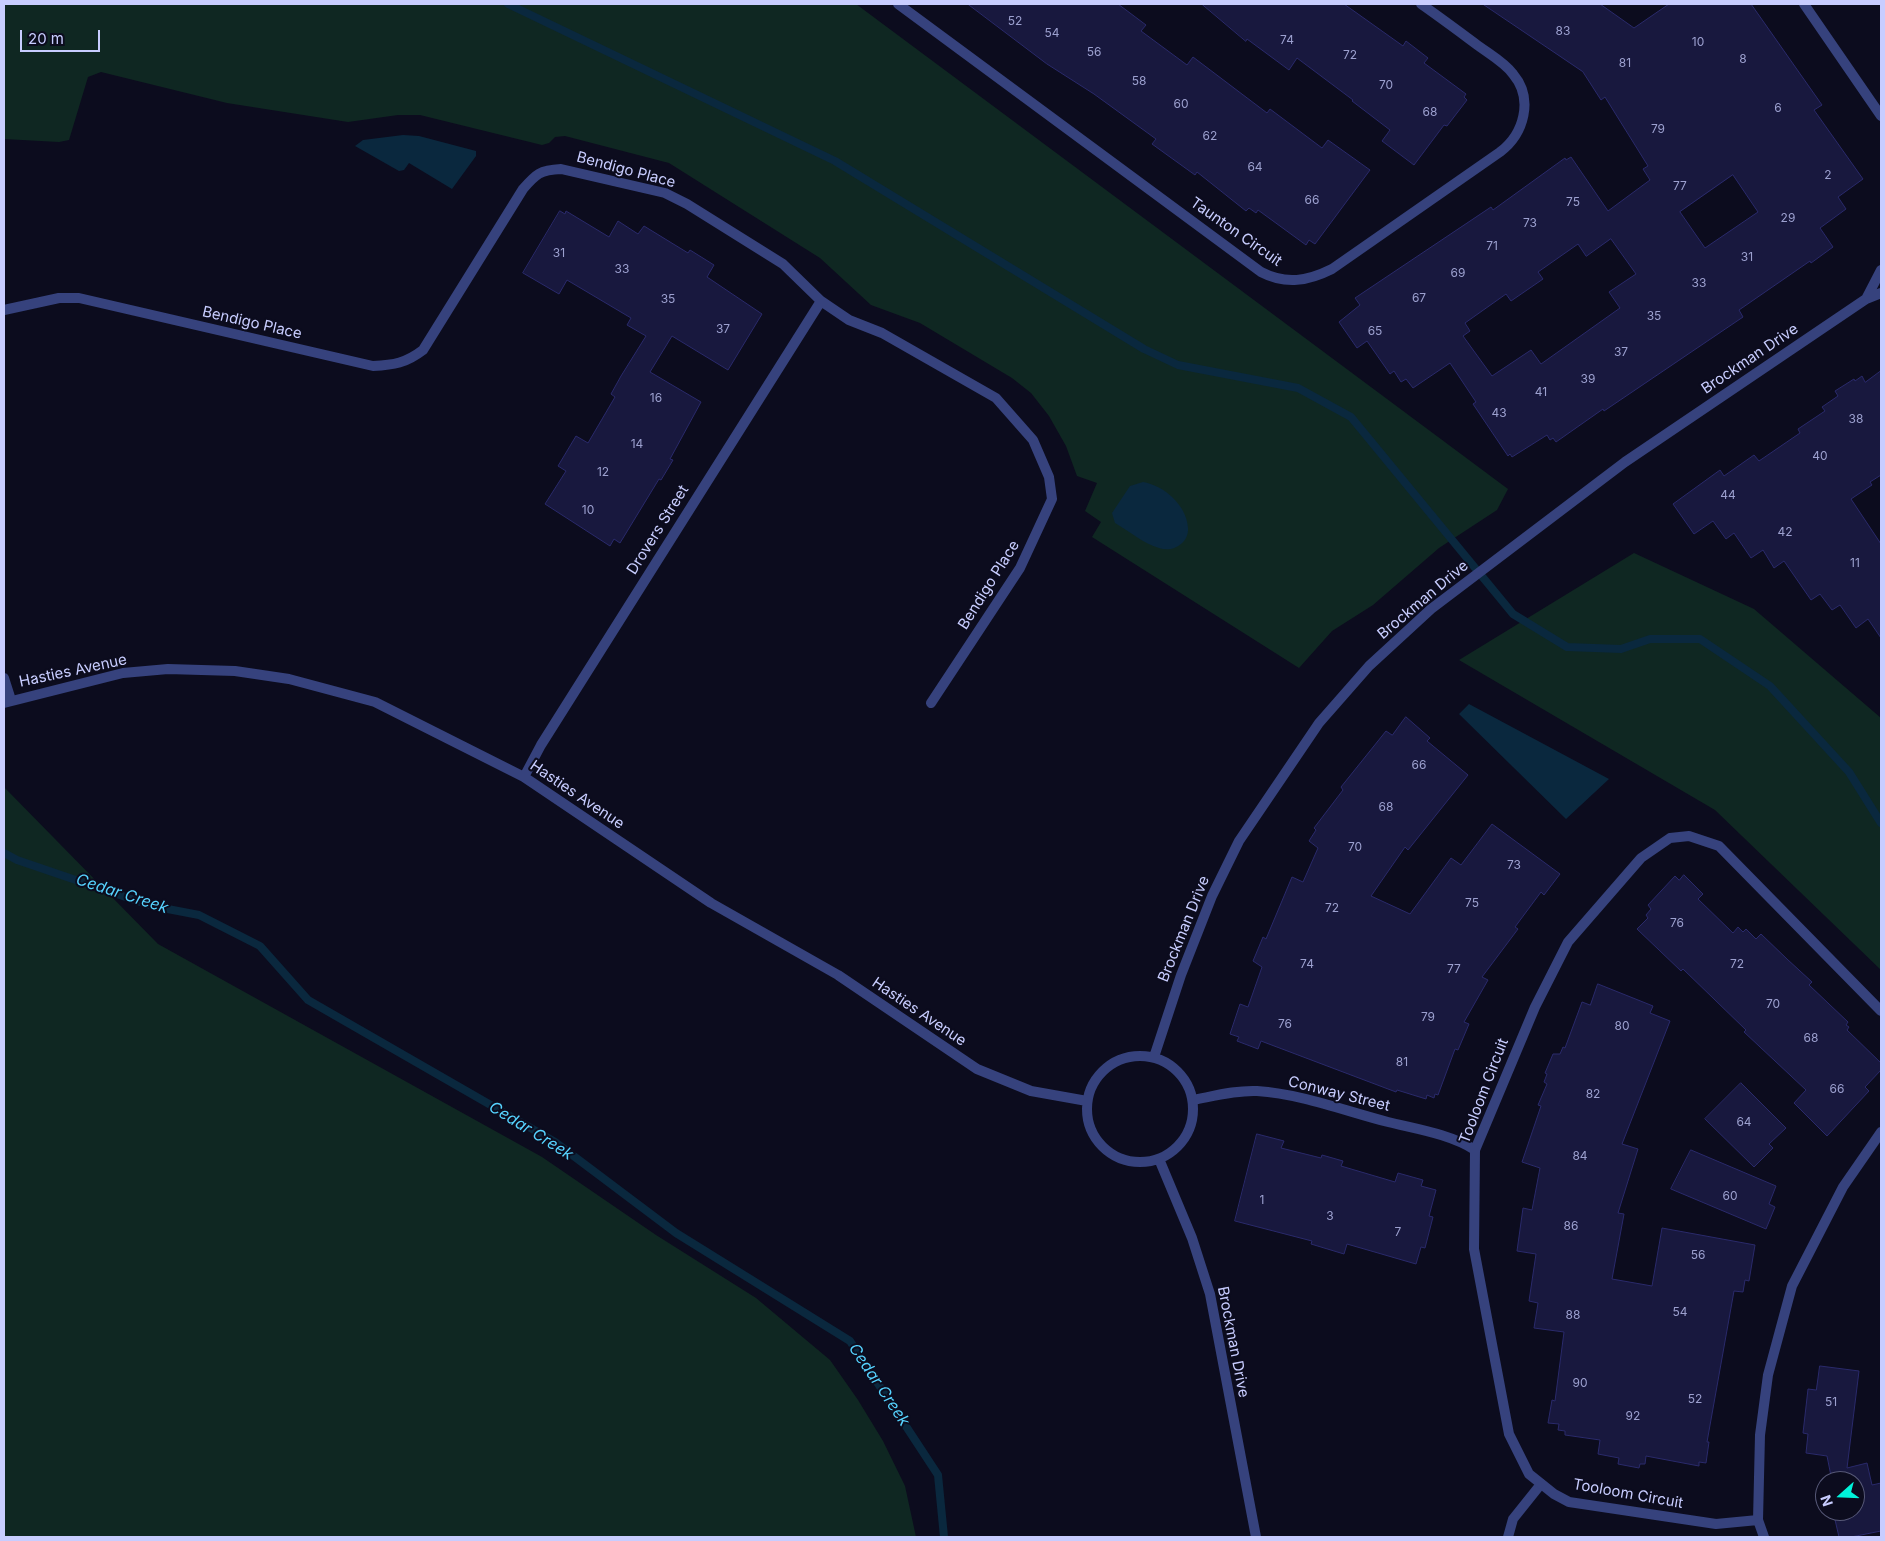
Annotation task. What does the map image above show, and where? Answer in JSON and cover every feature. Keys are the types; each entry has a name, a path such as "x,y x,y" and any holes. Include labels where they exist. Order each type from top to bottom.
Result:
{"street":[{"name":"Taunton Circuit","path":"898,4 1262,272 1277,279 1294,281 1311,278 1332,269 1500,152 1521,127 1524,104 1520,86 1512,72 1421,4"},
{"path":"1804,4 1881,115"},
{"name":"Bendigo Place","path":"4,310 59,298 79,298 373,366 393,365 408,361 423,350 523,190 534,176 545,170 560,169 665,193 783,264 821,301 849,320 882,333 996,398 1033,440 1048,477 1052,499 1020,568 931,703"},
{"name":"Brockman Drive","path":"1866,299 1881,270"},
{"name":"Brockman Drive","path":"1154,1057 1181,975 1212,896 1239,841 1319,723 1369,666 1431,609 1625,462 1866,299 1881,294"},
{"name":"Drovers Street","path":"524,777 541,745 821,301"},
{"name":"Hasties Avenue","path":"7,701 123,673 168,669 235,671 289,678 375,702 524,777 711,903 838,975 977,1069 1031,1091 1087,1101"},
{"path":"4,678 7,701"},
{"name":"Tooloom Circuit","path":"1758,1520 1716,1524 1569,1502 1529,1474 1509,1434 1474,1249 1475,1150 1534,1007 1568,942 1641,858 1670,838 1689,836 1719,846 1881,1011"},
{"path":"1136,1055 1154,1057 1168,1063 1180,1072 1188,1085 1193,1100 1193,1118 1186,1136 1175,1150 1159,1159 1141,1162 1123,1160 1107,1150 1094,1137 1088,1120 1087,1101 1093,1083 1104,1069 1119,1059 1136,1055"},
{"name":"Conway Street","path":"1193,1100 1256,1091 1274,1093 1308,1100 1433,1134 1475,1150"},
{"path":"1764,1537 1758,1520 1760,1435 1768,1375 1792,1286 1843,1187 1878,1146 1881,1132"},
{"name":"Brockman Drive","path":"1159,1159 1192,1238 1210,1294 1256,1537"},
{"path":"1508,1537 1513,1519 1541,1484"}],"green space":[{"path":"4,4 856,4 1508,489 1497,510 1439,548 1373,605 1332,631 1299,668 1092,537 1101,522 1085,511 1097,483 1077,476 1066,446 1049,416 1031,393 1012,378 920,323 871,305 820,258 669,163 565,136 555,137 549,143 542,145 420,115 398,115 348,122 227,103 101,72 88,77 69,140 59,142 4,139"},
{"path":"1634,553 1754,609 1881,718 1881,970 1715,810 1459,660"},
{"path":"4,787 158,944 542,1157 656,1235 756,1298 830,1360 858,1400 883,1441 905,1486 916,1537 4,1537"}],"water":[{"path":"403,135 419,136 476,151 476,156 452,189 409,163 404,170 399,171 355,146 363,140"},
{"path":"1143,482 1158,487 1179,504 1187,520 1188,533 1179,546 1164,549 1153,546 1115,523 1112,513 1130,486"},
{"path":"1469,704 1609,779 1566,819 1459,714"}],"building":[{"path":"968,4 1118,4 1146,25 1141,31 1187,65 1193,57 1267,113 1270,109 1322,148 1328,140 1370,170 1315,244 1309,240 1306,245 1258,210 1256,213 1249,208 1246,211 1197,172 1195,175 1152,144 1156,139 1094,94 1047,64"},
{"path":"1202,4 1344,4 1403,46 1406,41 1428,58 1424,63 1466,94 1464,97 1467,100 1447,126 1444,125 1414,165 1382,141 1390,130 1353,100 1297,58 1289,70 1247,39 1246,41"},
{"path":"1483,4 1600,4 1634,28 1669,4 1751,4 1822,105 1814,110 1863,179 1838,197 1846,209 1820,228 1833,247 1739,310 1743,317 1604,411 1603,409 1556,442 1553,438 1550,440 1547,435 1512,457 1510,454 1508,456 1473,404 1476,402 1450,363 1413,388 1406,379 1401,382 1394,371 1390,374 1367,341 1357,348 1339,322 1360,305 1355,298 1491,207 1493,210 1565,158 1566,160 1571,157 1608,211 1650,180 1643,169 1648,166 1605,97 1601,100 1583,72","holes":["1733,175 1758,212 1705,248 1680,212","1611,239 1636,274 1609,292 1620,308 1541,364 1531,350 1492,376 1463,336 1470,331 1465,323 1506,294 1511,301 1543,279 1538,272 1578,244 1586,256"]},
{"path":"560,211 565,214 566,211 609,237 618,221 638,234 644,226 688,253 690,250 714,265 707,277 762,314 728,370 672,336 650,372 701,402 670,459 673,460 661,480 659,479 620,543 614,539 610,546 545,504 566,471 558,466 576,436 588,443 615,397 611,394 646,336 627,325 631,318 567,280 559,294 523,273"},
{"path":"1881,371 1881,475 1870,482 1872,485 1851,499 1881,544 1881,638 1868,619 1856,628 1840,605 1832,610 1820,594 1811,600 1784,561 1774,568 1763,550 1751,558 1734,533 1726,539 1713,521 1694,534 1673,504 1720,470 1724,476 1754,455 1759,461 1800,433 1798,429 1825,411 1822,407 1838,396 1835,391 1862,376 1865,382"},
{"path":"1406,717 1430,738 1427,741 1468,775 1408,850 1405,847 1371,896 1410,914 1451,858 1461,865 1492,824 1560,874 1544,895 1541,892 1515,927 1518,929 1482,977 1488,980 1464,1022 1469,1024 1458,1050 1455,1049 1438,1095 1435,1094 1434,1098 1427,1095 1426,1099 1397,1090 1396,1092 1261,1041 1258,1049 1237,1041 1239,1037 1230,1034 1240,1004 1248,1007 1262,967 1253,961 1263,937 1266,939 1292,877 1303,882 1318,848 1309,841 1316,830 1314,828 1343,790 1341,787 1386,731 1392,735"},
{"path":"1684,875 1703,894 1698,899 1733,933 1738,927 1743,932 1746,929 1756,939 1761,934 1812,982 1809,985 1848,1022 1846,1025 1849,1027 1847,1030 1881,1063 1881,1070 1865,1087 1869,1091 1827,1136 1794,1103 1806,1090 1744,1032 1746,1030 1683,969 1681,971 1637,929 1648,918 1646,915 1651,909 1648,905 1675,876 1679,880"},
{"path":"1598,984 1653,1006 1650,1013 1670,1021 1622,1144 1638,1149 1618,1213 1624,1214 1612,1279 1652,1286 1662,1228 1755,1245 1749,1281 1745,1280 1743,1292 1734,1291 1707,1442 1709,1442 1706,1463 1699,1462 1699,1466 1646,1456 1645,1464 1640,1464 1639,1468 1618,1464 1619,1458 1598,1454 1600,1440 1565,1435 1565,1431 1558,1430 1559,1424 1548,1423 1552,1400 1555,1401 1564,1332 1534,1328 1538,1303 1529,1301 1536,1254 1517,1251 1523,1208 1532,1210 1540,1168 1522,1162 1541,1106 1538,1105 1547,1084 1544,1082 1547,1074 1545,1073 1553,1054 1560,1054 1563,1047 1565,1048 1582,1002 1590,1005"},
{"path":"1741,1083 1786,1128 1769,1144 1773,1148 1754,1167 1705,1119"},
{"path":"1257,1134 1284,1141 1281,1148 1321,1158 1322,1155 1343,1161 1341,1166 1395,1182 1398,1173 1423,1180 1421,1186 1436,1190 1429,1216 1433,1217 1425,1248 1421,1247 1416,1264 1347,1244 1344,1254 1311,1244 1312,1241 1235,1221"},
{"path":"1691,1150 1776,1186 1769,1204 1775,1207 1766,1229 1671,1189"},
{"path":"1820,1366 1859,1371 1847,1468 1867,1463 1872,1485 1881,1483 1881,1531 1851,1537 1839,1537 1835,1521 1865,1521 1865,1471 1830,1471 1827,1456 1806,1453 1808,1434 1803,1433 1808,1389 1816,1390"}],"waterway":[{"path":"508,4 835,161 1144,349 1178,365 1298,388 1351,417 1513,614 1567,647 1621,649 1650,639 1700,639 1770,686 1849,772 1881,823"},
{"name":"Cedar Creek","path":"4,853 17,860 152,906 199,915 260,946 308,1000 555,1142 676,1233 850,1341 938,1475 944,1537"}]}
